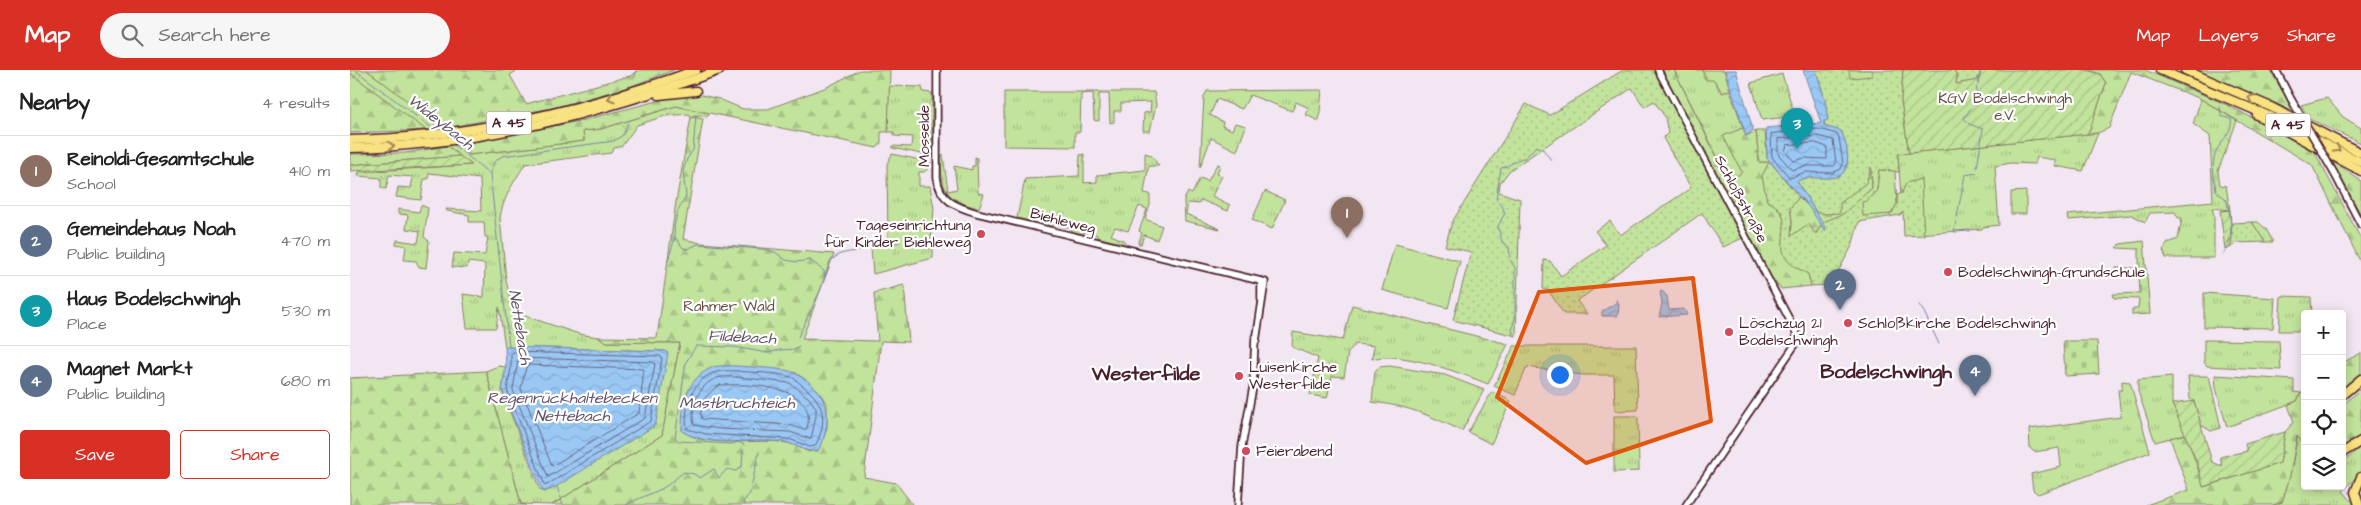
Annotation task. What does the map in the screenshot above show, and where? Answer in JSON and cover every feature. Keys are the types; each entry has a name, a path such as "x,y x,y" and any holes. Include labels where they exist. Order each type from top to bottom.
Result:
{"highway":[{"path":"658,84 680,70"},
{"name":"A 45","path":"350,140 422,136 454,132 546,115 658,84 696,70"},
{"name":"A 45","path":"350,148 432,143 556,121 637,98 720,70"},
{"name":"A 45","path":"2160,70 2214,91 2269,116 2361,162"},
{"name":"A 45","path":"2185,70 2311,126 2361,153"},
{"path":"637,98 696,91"},
{"path":"2214,91 2223,99 2361,171"},
{"path":"2311,126 2361,147"},
{"path":"2335,157 2361,177"},
{"path":"2346,392 2361,378"},
{"path":"2346,451 2361,441"},
{"path":"2359,505 2355,492 2361,477"}],"street":[{"name":"Mosselde","path":"937,70 937,177 938,187 946,200"},
{"name":"Schloßstraße","path":"1658,70 1794,326 1796,342 1686,505"},
{"path":"2276,70 2361,225"},
{"name":"Biehleweg","path":"946,200 963,209 1263,282 1253,388 1242,446 1238,505"}],"highlighted area":[{"path":"1693,278 1711,421 1586,463 1497,397 1539,292"}],"green space":[{"path":"350,70 367,70 436,122 434,124 458,142 469,155 584,141 583,131 601,129 676,106 709,113 707,117 694,115 691,117 689,114 665,116 637,125 622,146 614,148 611,153 525,164 506,196 501,210 500,218 506,280 513,312 579,334 598,337 607,342 680,343 662,435 552,505 521,504 486,371 498,366 506,367 502,391 540,490 545,492 654,426 665,351 505,347 499,307 496,328 467,328 463,294 484,297 485,264 468,262 467,268 452,267 454,253 485,255 488,237 485,237 484,222 469,222 469,215 447,211 446,209 481,211 480,179 429,173 428,179 424,179 421,200 396,197 398,187 411,188 413,177 389,175 386,189 381,188 381,178 358,176 359,172 471,165 350,73"},
{"path":"367,70 518,70 510,75 526,104 630,76 640,70 674,70 629,87 552,108 440,129 434,124 435,122"},
{"path":"860,70 890,70 888,132 881,132 881,143 877,148 676,106 601,129 583,131 584,141 469,155 462,144 584,120 669,98 697,94 719,99 743,109 768,109 827,87"},
{"path":"1623,70 1656,70 1747,236 1723,247 1702,213 1577,301 1587,314 1564,314 1548,290 1543,289 1544,260 1550,261 1561,276 1606,245 1595,231 1610,221 1620,235 1691,188 1663,138 1668,133 1665,117 1654,101 1644,107 1632,88 1510,170 1500,183 1499,192 1520,199 1516,336 1453,320 1471,252 1445,246 1452,222 1526,104 1550,115"},
{"path":"1662,70 1674,70 1729,182 1742,172 1723,136 1743,128 1746,136 1756,131 1759,162 1769,162 1775,204 1786,220 1783,249 1796,267 1808,274 1811,286 1781,289 1765,270"},
{"path":"1674,70 1702,70 1706,79 1714,80 1722,93 1730,90 1743,128 1724,137 1742,172 1730,182"},
{"path":"1702,70 1724,70 1730,90 1722,93 1714,80 1706,80"},
{"path":"1816,70 1903,70 1901,101 1909,153 1898,154 1899,172 1879,170 1877,190 1867,201 1863,215 1891,214 1897,204 1897,195 1902,193 1906,183 1921,179 1924,235 1904,236 1903,212 1900,215 1859,222 1852,246 1833,281 1833,292 1829,293 1827,285 1811,286 1808,274 1790,263 1784,254 1784,221 1777,207 1767,201 1762,176 1769,162 1759,162 1756,131 1765,131 1767,158 1799,197 1790,208 1791,236 1808,224 1816,234 1823,222 1843,214 1872,188 1871,167 1866,183 1840,203 1840,213 1825,214 1816,212 1798,184 1797,180 1806,177 1838,176 1848,164 1845,142 1841,131 1825,127 1824,121 1827,120 1825,100"},
{"path":"1849,70 1872,70 1872,76 1850,78"},
{"name":"KGV Bodelschwingh e.V.","path":"1903,70 1954,70 1957,76 1956,84 1978,80 1981,70 2087,70 2100,74 2106,83 2088,134 1909,153 1901,101"},
{"path":"1954,70 1981,70 1979,80 1956,84 1957,76"},
{"path":"2087,70 2145,70 2225,104 2313,149 2361,239 2361,263 2312,165 2201,99 2131,72 2109,128 2098,133 2088,134 2106,83 2100,74"},
{"path":"2197,70 2270,70 2295,112 2201,72"},
{"path":"350,73 426,130 350,133"},
{"path":"1782,74 1795,116 1762,120 1751,83"},
{"path":"889,86 922,87 923,92 932,93 932,151 928,151 927,155 892,148 893,146 911,147 912,137 894,136 894,132 888,132"},
{"path":"1322,90 1319,121 1306,115 1309,108 1296,102 1292,111 1250,95 1242,109 1217,99 1210,115 1223,122 1222,126 1232,130 1235,123 1246,126 1237,151 1211,138 1200,168 1204,97 1207,91"},
{"path":"1004,92 1154,92 1156,105 1150,131 1143,131 1144,113 1150,112 1151,102 1121,103 1121,111 1114,111 1114,122 1110,123 1109,94 1099,94 1099,121 1094,120 1093,93 1081,94 1080,132 1075,132 1075,147 1004,146"},
{"path":"2327,98 2343,117 2361,128 2361,143 2309,119 2301,105"},
{"path":"2201,99 2237,121 2218,171 2220,185 2226,186 2230,210 2212,208 2214,215 2214,258 2166,258 2163,250 2168,243 2178,239 2182,218 2178,218 2175,212 2150,213 2145,222 2132,215 2068,220 2067,215 2213,201 2210,136 2193,124"},
{"name":"Rahmer Wald","path":"691,117 703,119 683,239 701,243 834,254 802,339 878,341 874,293 904,285 909,342 881,341 864,477 896,483 913,505 552,505 662,435 680,343 607,342 598,337 657,338 676,202","holes":["794,372 818,390 827,405 827,427 822,444 809,452 788,443 719,442 693,437 682,431"]},
{"path":"2098,133 2083,171 2055,166 2055,160 2037,157 2035,164 2011,163 1995,166 1999,225 1983,227 1982,229 1918,234 1905,213 1902,212 1898,154"},
{"path":"448,146 460,156 350,165 350,154 405,153"},
{"path":"1145,153 1151,155 1159,166 1150,166 1148,169 1144,193 1150,194 1150,205 1145,219 1162,226 1157,240 1144,235 1141,244 1138,244 1142,233 1139,231 1147,209 1139,206 1128,231 1115,227 1111,235 1125,241 1124,244 1097,237 1097,235 1085,230 1083,234 1071,231 1071,228 1054,224 1053,227 1048,225 1049,222 1034,218 1034,222 1017,218 1025,179 1079,176 1080,155 1084,154 1084,183 1097,182 1097,175 1145,170"},
{"path":"892,154 930,162 930,167 924,172 919,172 919,186 930,186 934,209 931,240 921,240 920,247 933,249 933,258 873,274 871,248 888,244 887,164"},
{"path":"943,155 948,191 957,189 954,166 972,170 972,166 975,166 975,157 977,158 978,193 984,194 979,208 959,201 947,192 942,178 941,157"},
{"path":"460,156 472,165 350,171 350,165"},
{"path":"2332,161 2361,181 2361,215"},
{"path":"1217,164 1220,165 1217,174 1222,176 1212,196 1230,205 1228,211 1201,200 1199,204 1188,203 1186,214 1220,229 1185,221 1184,200 1188,192 1192,194 1200,178 1208,181"},
{"path":"1871,165 1872,188 1854,205 1818,229 1815,234 1791,236 1790,208 1799,197 1809,207 1841,200 1853,192"},
{"path":"1879,170 1895,171 1897,204 1891,214 1863,216 1862,202 1867,201 1877,190"},
{"path":"1265,191 1285,200 1272,229 1252,220"},
{"path":"2026,191 2026,214 2011,214 2011,192"},
{"path":"421,205 428,208 424,237 429,241 426,268 419,267 416,261 404,260 406,246 396,244 397,240 418,243 420,231 406,229 408,215 398,214 398,209 419,212"},
{"path":"2230,210 2232,238 2230,248 2225,249 2220,211"},
{"path":"2252,222 2258,222 2266,229 2273,242 2265,242"},
{"path":"2252,222 2265,242 2236,243 2230,248 2232,223"},
{"path":"2144,241 2150,314 2132,315 2132,309 2138,309 2139,299 2114,298 2113,294 2140,293 2139,275 2115,274 2116,268 2139,268 2139,249 2117,248 2120,244"},
{"path":"1395,244 1460,261 1448,308 1382,290"},
{"path":"2204,293 2275,298 2273,328 2204,327"},
{"path":"2281,296 2311,297 2312,310 2301,310 2301,331 2279,331"},
{"path":"1352,305 1508,344 1488,384 1447,369 1414,360 1384,357 1372,359 1374,346 1355,344 1348,353 1344,377 1332,376 1327,398 1310,395 1318,358 1292,347 1293,332 1343,340"},
{"path":"2204,340 2279,341 2281,370 2207,366 2204,362"},
{"path":"2063,341 2097,341 2099,374 2065,376"},
{"path":"1514,346 1636,346 1638,410 1615,411 1614,375 1583,375 1527,367 1515,395 1494,386"},
{"path":"2361,353 2361,376 2346,389 2346,361"},
{"path":"1390,366 1445,375 1484,390 1462,431 1419,412 1372,402 1375,371 1379,367"},
{"path":"486,371 521,504 526,505 350,505 350,378"},
{"path":"2215,375 2294,380 2294,392 2301,393 2297,401 2227,427 2216,388"},
{"path":"2188,376 2209,376 2221,428 2211,431 2201,425 2194,401 2190,399"},
{"path":"2172,377 2172,404 2186,434 2155,442 2138,391 2138,380"},
{"path":"2122,381 2130,382 2150,452 2038,494 2033,490 2031,474 2061,467 2059,448 2034,452 2030,448 2029,429 2121,417 2118,390 2122,390"},
{"path":"2361,388 2361,435 2346,445 2346,445 2346,402"},
{"path":"1492,392 1511,401 1491,444 1468,432"},
{"path":"2301,393 2301,440 2297,436 2290,476 2282,502 2273,505 2146,505 2189,490 2170,438 2186,434 2204,487 2280,463 2285,432 2294,422 2288,405 2297,401"},
{"path":"2194,401 2212,462 2222,466 2220,457 2247,451 2245,444 2285,432 2280,463 2203,487 2198,465 2172,404"},
{"path":"1614,416 1636,416 1638,418 1639,471 1614,472"},
{"path":"2298,435 2301,441 2301,490 2344,490 2355,505 2273,505 2282,502 2290,476"},
{"path":"2361,446 2361,472 2346,488 2346,460"}],"water":[{"path":"1725,70 1736,70 1753,130 1746,136"},
{"path":"1803,70 1816,70 1825,100 1828,120 1824,121 1824,126 1841,131 1847,147 1846,166 1841,175 1797,181 1826,229 1825,231 1809,207 1767,158 1766,128 1821,123"},
{"path":"1662,291 1667,296 1669,310 1684,309 1687,315 1659,317 1662,303 1660,292"},
{"path":"1617,299 1619,305 1618,316 1602,316 1602,311 1616,303"},
{"name":"Regenrückhaltebecken Nettebach","path":"505,347 665,351 668,353 654,426 554,488 543,492 502,390 506,367"},
{"name":"Mastbruchteich","path":"737,366 790,371 806,380 815,388 826,406 827,417 823,439 818,451 810,451 788,443 775,441 707,440 694,437 682,431 684,402 696,378 713,367"}],"waterway":[{"name":"Wideybach","path":"355,70 436,131"},
{"path":"635,77 636,70"},
{"path":"1978,85 1981,70"},
{"path":"1974,105 1977,87"},
{"path":"2220,107 2221,116 2231,119 2230,129 2218,148 2213,163 2216,191 2226,199 2231,227 2227,248 2223,254"},
{"path":"1971,108 1964,118 1969,124 1983,129 1977,168"},
{"path":"668,261 675,237 674,227 677,213 686,196 683,171 687,159 693,150 696,115"},
{"name":"Nettebach","path":"509,346 490,174 493,163 502,156 614,141 623,135 628,123"},
{"name":"Wideybach","path":"451,143 489,173"},
{"path":"1510,257 1509,247 1502,242 1498,226 1505,213 1496,199 1501,168 1525,158 1536,146 1543,149 1551,160 1554,158"},
{"path":"1970,231 1954,232 1965,175 1977,173"},
{"path":"675,237 683,248 687,249 698,244 762,249 775,252 786,260 797,262 810,260 825,272 824,276"},
{"name":"Fildebach","path":"798,337 820,291 830,261 840,254 900,242"},
{"path":"1510,260 1515,268 1515,318 1512,331 1514,334"},
{"path":"1919,305 1939,344"},
{"name":"Fildebach","path":"744,445 739,442 731,444 679,441 675,438 686,362 696,346 734,347 768,353 797,349 799,346"},
{"name":"Fildebach","path":"626,505 664,487 684,472 694,474 700,478 714,469 719,478 727,469 736,471 742,466 743,450"},
{"path":"744,505 743,502 750,493 759,452"},
{"name":"Nettebach","path":"557,487 563,505"}],"place":[{"name":"Haus Bodelschwingh","path":"1797,149"},
{"name":"Tageseinrichtung für Kinder Biehleweg","path":"981,234"},
{"name":"Reinoldi-Gesamtschule","path":"1347,238"},
{"name":"Bodelschwingh-Grundschule","path":"1948,272"},
{"name":"Gemeindehaus Noah","path":"1840,310"},
{"name":"Schloßkirche Bodelschwingh","path":"1848,323"},
{"name":"Löschzug 21 Bodelschwingh","path":"1729,332"},
{"name":"Luisenkirche Westerfilde","path":"1239,376"},
{"name":"Magnet Markt","path":"1975,396"},
{"name":"Feierabend","path":"1246,451"}],"district":[{"name":"Bodelschwingh","path":"1886,372"},
{"name":"Westerfilde","path":"1146,374"}]}
